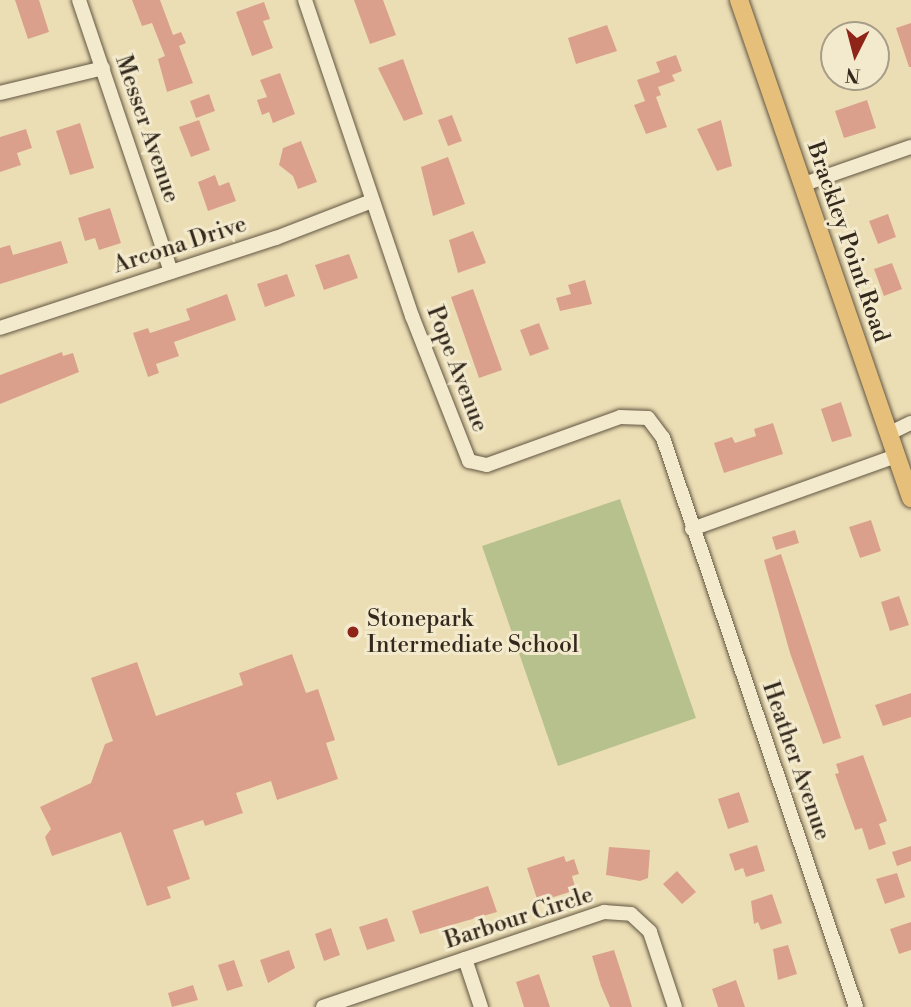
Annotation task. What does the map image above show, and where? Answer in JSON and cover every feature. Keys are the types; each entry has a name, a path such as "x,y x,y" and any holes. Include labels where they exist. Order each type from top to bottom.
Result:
{"main road":[{"name":"Brackley Point Road","path":"739,0 911,498"}],"street":[{"name":"Messer Avenue","path":"79,0 171,272"},
{"name":"Pope Avenue","path":"305,0 372,201 469,461 487,465 620,417 648,418 663,438 692,529"},
{"path":"0,93 103,68"},
{"path":"803,184 911,147"},
{"name":"Arcona Drive","path":"0,328 171,272 372,201"},
{"path":"888,434 911,423"},
{"path":"692,529 896,456"},
{"name":"Heather Avenue","path":"692,529 856,1007"},
{"name":"Barbour Circle","path":"323,1007 604,912 631,914 650,932 675,1007"},
{"path":"465,959 481,1007"}],"green space":[{"path":"620,499 696,718 558,766 482,546"}],"building":[{"path":"15,0 39,0 49,32 28,39"},
{"path":"132,0 160,0 173,35 181,32 186,43 179,46 193,83 167,92 158,59 165,56 152,23 142,26"},
{"path":"354,0 383,0 396,35 370,44"},
{"path":"264,2 270,19 263,21 273,48 252,56 236,12"},
{"path":"911,23 911,67 909,67 896,28"},
{"path":"607,25 617,51 576,64 568,38"},
{"path":"676,55 682,71 672,75 675,81 658,87 661,95 656,97 667,127 646,134 634,105 645,101 637,80 660,72 656,62"},
{"path":"403,59 423,114 404,121 378,68"},
{"path":"280,73 295,114 273,123 269,112 262,115 257,100 267,97 260,80"},
{"path":"209,94 215,111 196,118 190,101"},
{"path":"867,100 876,128 844,138 835,111"},
{"path":"452,115 462,141 448,146 438,120"},
{"path":"199,120 210,150 191,157 179,127"},
{"path":"721,120 732,166 717,171 697,129"},
{"path":"80,123 94,168 70,175 56,131"},
{"path":"26,129 32,148 17,153 21,165 0,172 0,137"},
{"path":"301,141 317,182 298,189 293,176 279,165 283,148"},
{"path":"448,157 465,204 433,216 421,167"},
{"path":"215,175 219,186 229,182 236,201 208,211 198,182"},
{"path":"110,208 121,243 99,250 95,238 85,241 78,218"},
{"path":"888,214 896,237 878,244 869,221"},
{"path":"473,231 486,263 458,273 449,240"},
{"path":"61,241 68,263 0,284 0,248 10,245 13,255"},
{"path":"349,254 358,278 324,290 315,265"},
{"path":"892,263 902,289 884,296 874,269"},
{"path":"287,274 295,296 265,307 257,284"},
{"path":"585,280 592,304 560,311 556,298 571,294 568,285"},
{"path":"473,289 502,370 479,378 451,297"},
{"path":"227,294 236,320 174,342 179,356 156,364 159,373 148,377 133,333 148,328 150,333 190,320 186,309"},
{"path":"539,323 549,349 530,356 520,330"},
{"path":"62,352 63,356 73,353 79,372 0,404 0,375"},
{"path":"841,402 852,436 832,442 821,409"},
{"path":"773,423 783,454 724,473 714,443 732,437 735,443 756,436 754,429"},
{"path":"871,520 881,551 860,558 849,527"},
{"path":"795,530 799,543 776,550 772,537"},
{"path":"781,554 841,738 823,744 790,653 764,560"},
{"path":"899,596 909,625 890,631 881,602"},
{"path":"292,654 306,693 318,689 335,740 326,743 338,779 277,800 271,781 236,793 243,813 205,826 203,820 173,830 190,879 167,887 171,898 147,906 121,832 52,856 45,837 51,829 40,807 91,783 105,744 113,741 91,678 137,662 156,716 243,685 239,673"},
{"path":"911,693 911,717 883,726 875,705"},
{"path":"863,755 887,821 879,824 886,844 869,850 862,828 855,830 835,774 839,773 836,764"},
{"path":"739,792 749,822 728,829 718,799"},
{"path":"757,845 765,871 746,877 743,868 735,871 729,854"},
{"path":"911,846 911,861 897,866 892,852"},
{"path":"609,847 650,850 648,878 640,881 606,875"},
{"path":"564,856 566,862 574,859 579,874 572,876 576,890 538,902 527,868"},
{"path":"677,871 696,892 682,904 663,884"},
{"path":"897,873 905,897 885,904 876,879"},
{"path":"488,886 497,912 420,934 412,911"},
{"path":"772,894 782,923 761,930 758,922 754,924 751,901"},
{"path":"387,918 395,941 367,950 359,927"},
{"path":"911,922 911,950 899,954 890,929"},
{"path":"331,928 340,955 324,961 315,934"},
{"path":"788,945 797,974 778,980 773,949"},
{"path":"289,950 295,968 268,983 260,960"},
{"path":"614,950 632,1007 610,1007 601,986 592,956"},
{"path":"234,960 243,986 227,991 218,965"},
{"path":"539,974 550,1007 524,1007 516,982"},
{"path":"736,980 745,1007 718,1007 712,989"},
{"path":"193,985 198,1000 172,1007 168,993"}],"place":[{"name":"Stonepark Intermediate School","path":"353,632"}]}
